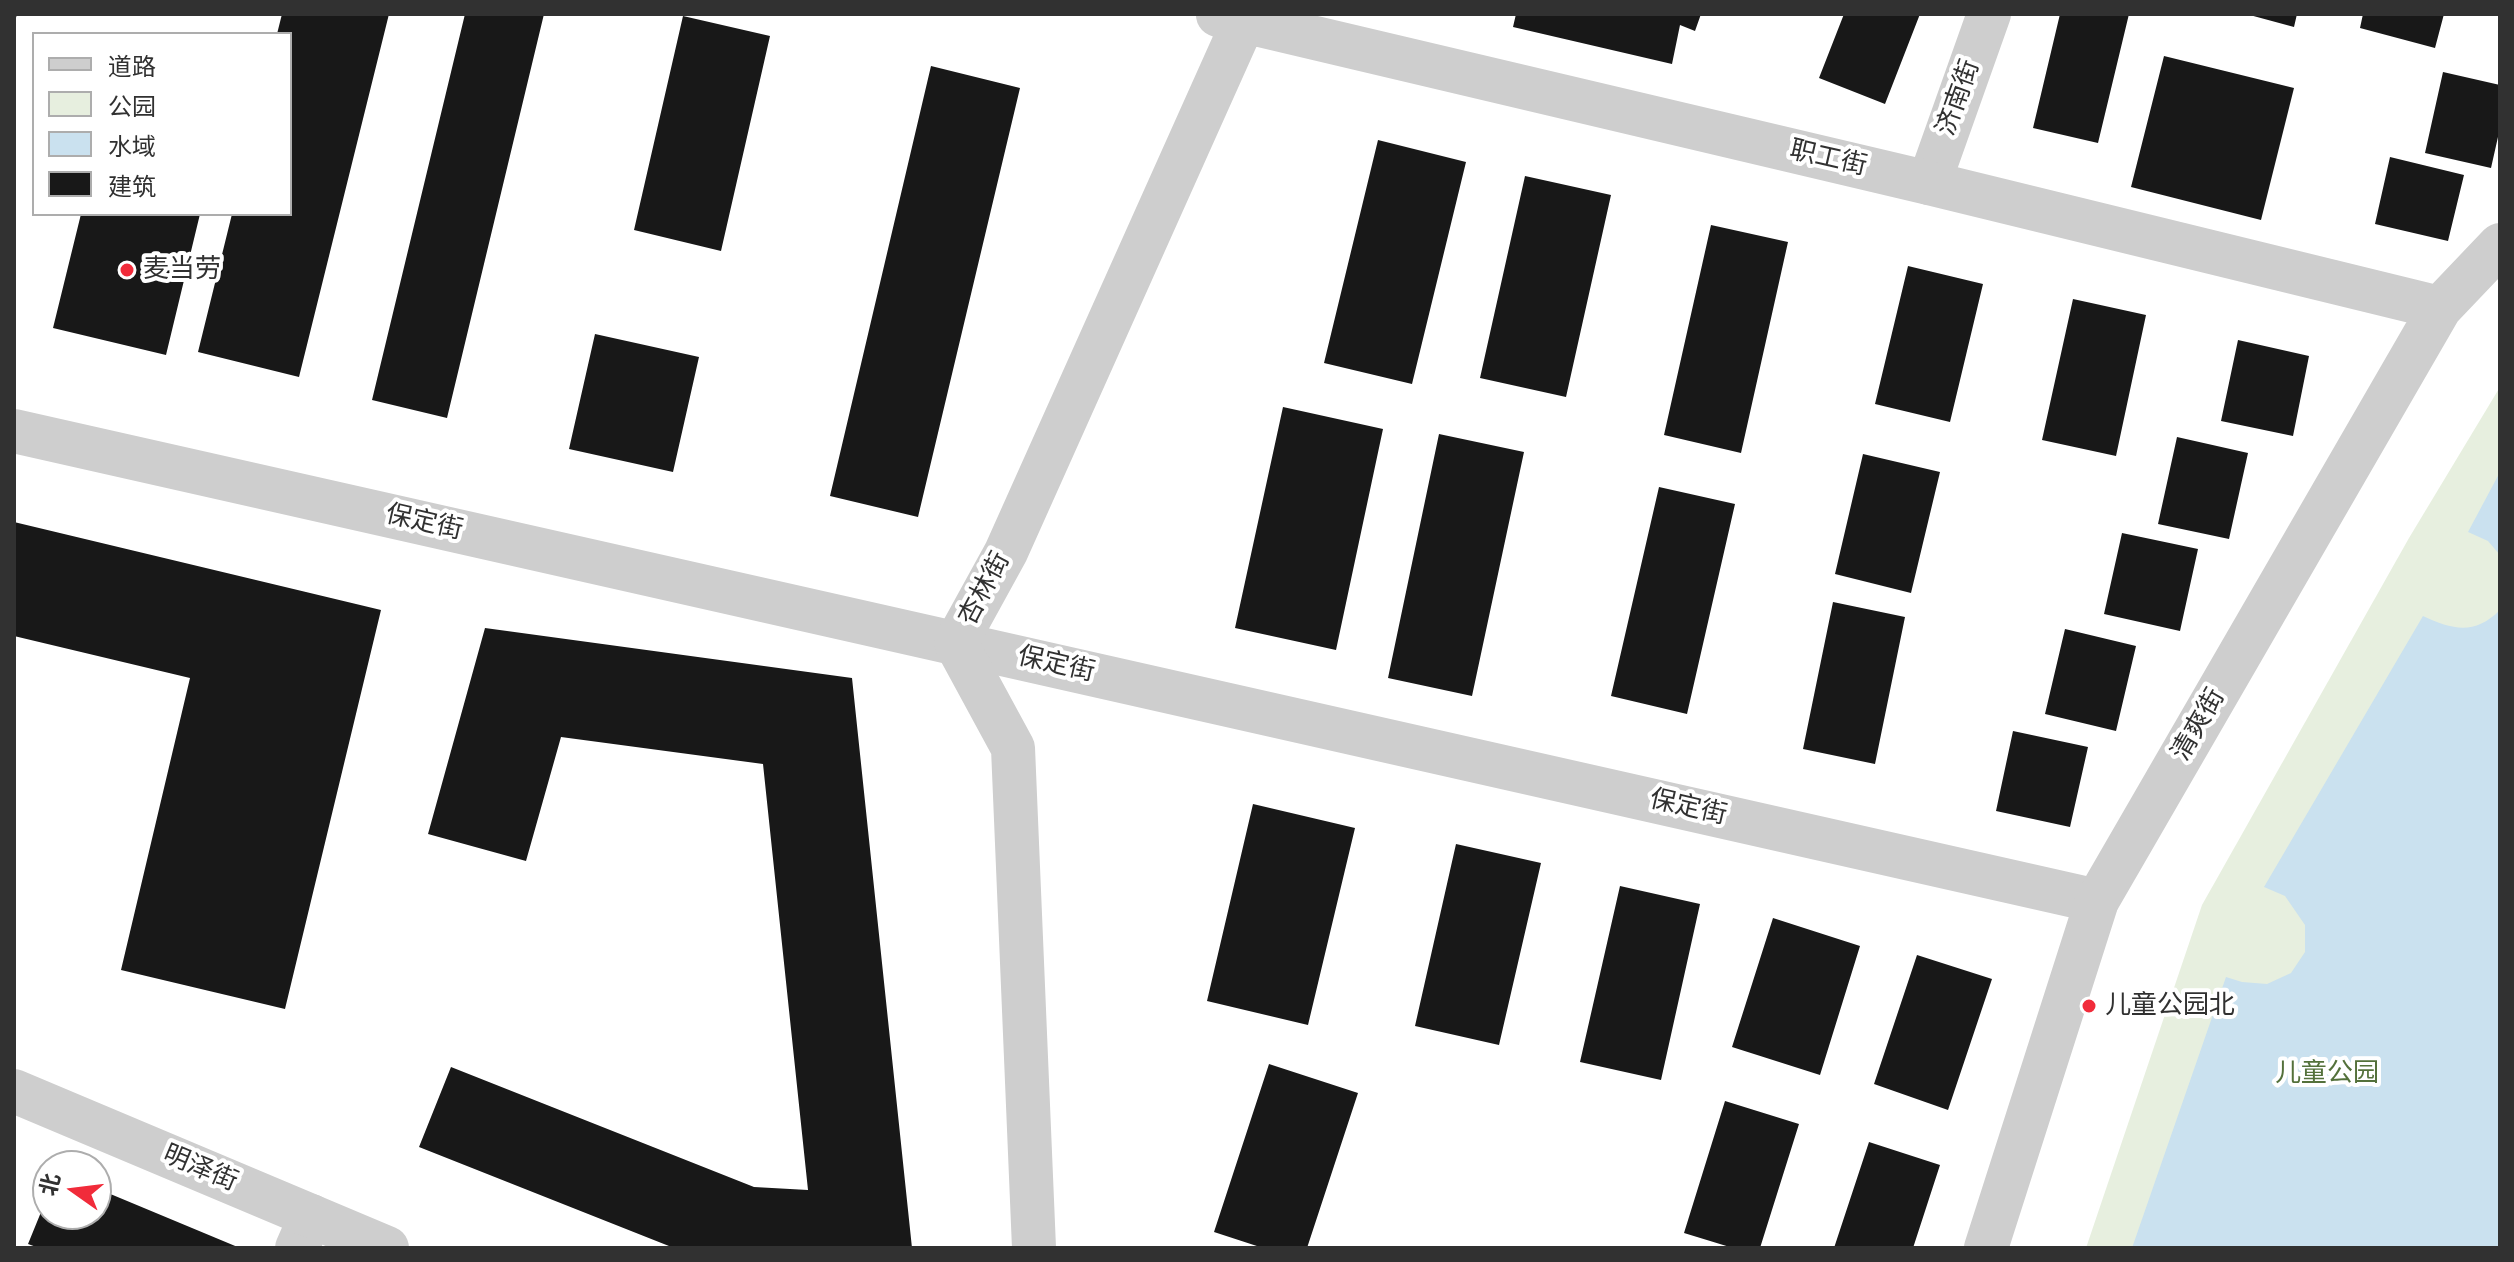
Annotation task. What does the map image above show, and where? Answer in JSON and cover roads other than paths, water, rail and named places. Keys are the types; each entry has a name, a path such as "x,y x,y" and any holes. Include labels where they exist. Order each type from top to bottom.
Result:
{"street":[{"name":"济南街","path":"1929,183 1989,14"},
{"name":"职工街","path":"1236,16 2440,308"},
{"name":"杏林街","path":"1034,1248 1013,748 956,643 1006,552 1236,16"},
{"name":"清爽街","path":"1986,1248 2097,901 2440,308 2500,245"},
{"name":"保定街","path":"14,431 2097,901"},
{"name":"明泽街","path":"14,1091 304,1232 387,1248"}],"water":[{"path":"2500,472 2500,555 2488,541 2468,532"},
{"name":"儿童公园","path":"2500,610 2500,1248 2132,1248 2226,977 2267,984 2291,973 2305,952 2305,925 2285,896 2264,887 2423,616 2463,628 2482,623"}],"tram line":[{"path":"14,19 17,14"}],"place":[{"name":"麦当劳","path":"127,270"},
{"name":"儿童公园北","path":"2089,1006"}]}
